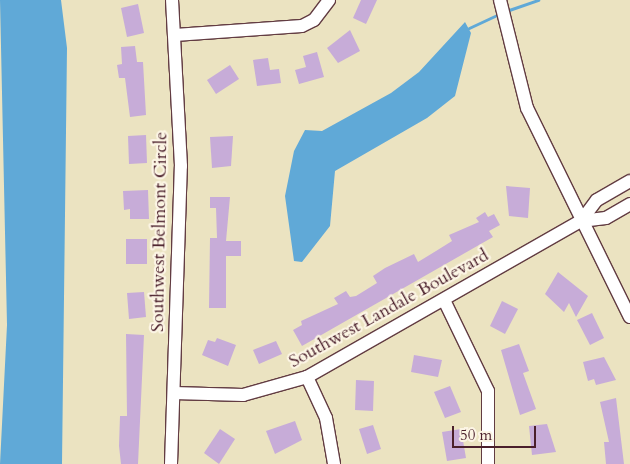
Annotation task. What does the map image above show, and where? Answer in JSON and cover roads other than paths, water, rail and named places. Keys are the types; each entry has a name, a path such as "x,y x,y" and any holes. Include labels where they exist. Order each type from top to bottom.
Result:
{"street":[{"name":"Southwest Belmont Circle","path":"171,464 181,166 172,0"},
{"path":"175,35 302,26 314,20 330,0"},
{"path":"500,0 527,108 581,221 630,317"},
{"name":"Southwest Landale Boulevard","path":"174,393 243,395 307,377 581,221 597,200 630,181"},
{"name":"Southwest Landale Boulevard","path":"581,221 606,218 630,204"},
{"path":"444,300 488,391 488,464"},
{"path":"307,377 326,418 334,464"}],"water":[{"path":"0,0 61,0 67,48 62,464 0,464 7,325"},
{"path":"465,22 471,33 455,96 427,118 335,171 330,226 302,262 294,261 285,196 294,151 305,130 322,131 391,93 419,72"}],"waterway":[{"path":"509,10 538,0"},
{"path":"469,28 495,16"}]}
